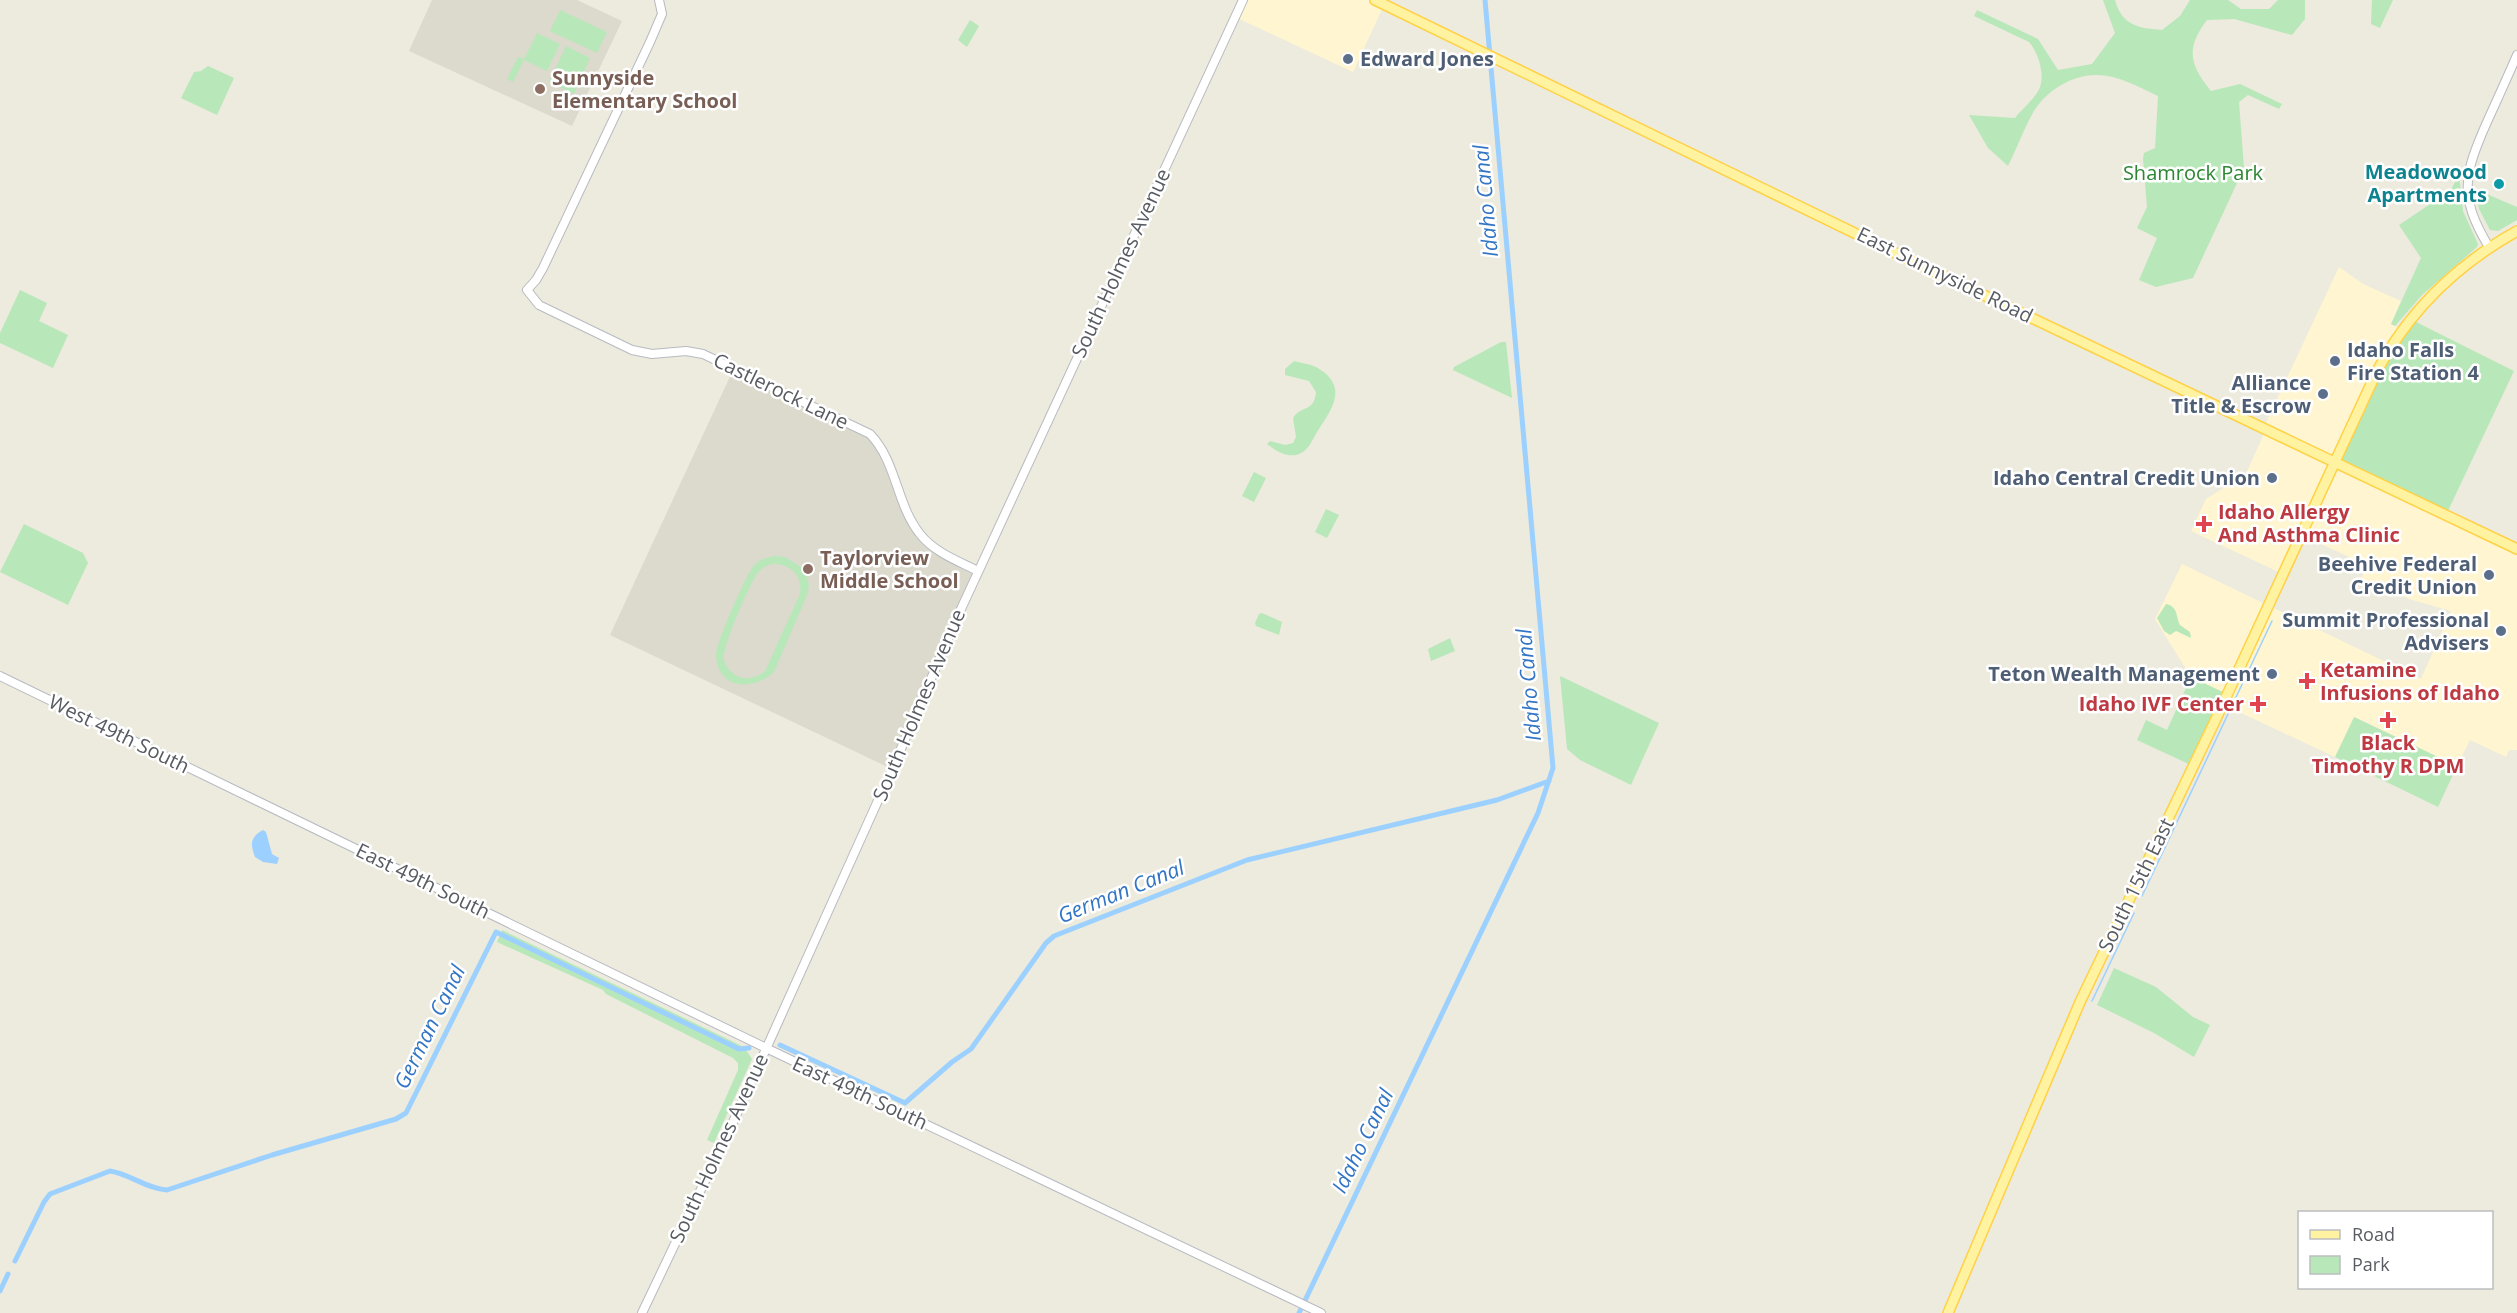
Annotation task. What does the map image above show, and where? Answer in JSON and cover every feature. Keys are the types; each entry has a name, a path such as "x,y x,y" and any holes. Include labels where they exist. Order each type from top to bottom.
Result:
{"main road":[{"name":"East Sunnyside Road","path":"1375,0 1922,266 2517,549"},
{"name":"South 15th East","path":"1948,1313 2077,1007 2176,804 2377,371 2410,319 2454,275 2489,247 2517,231"}],"street":[{"name":"Castlerock Lane","path":"659,0 662,14 543,268 527,290 539,305 632,350 652,354 686,351 703,354 870,434 887,455 908,514 920,534 941,552 978,571"},
{"name":"South Holmes Avenue","path":"642,1313 766,1048 894,765 978,571 1243,0"},
{"path":"2489,247 2479,232 2470,210 2468,175 2476,148 2517,55"},
{"name":"West 49th South","path":"0,676 238,791"},
{"name":"East 49th South","path":"238,791 766,1048 1321,1313"}],"shaded area":[{"name":"Sunnyside Elementary School","path":"432,0 577,0 622,21 572,126 409,51"},
{"path":"1243,0 1375,0 1384,5 1353,72 1235,17"},
{"path":"2339,267 2363,284 2401,301 2391,324 2403,330 2335,461 2517,549 2517,750 2509,750 2506,757 2470,740 2457,766 2355,717 2335,757 2222,704 2227,694 2191,677 2155,619 2182,564 2421,679 2451,611 2409,599 2375,583 2359,584 2367,565 2301,535 2283,574 2191,531 2206,499 2246,474 2266,429 2264,427"},
{"name":"Taylorview Middle School","path":"734,368 870,434 920,534 978,571 892,769 610,635"}],"green space":[{"name":"Shamrock Park","path":"2103,0 2115,0 2122,15 2132,24 2162,30 2180,16 2190,0 2228,0 2241,9 2269,9 2278,0 2305,0 2305,19 2292,35 2234,19 2207,20 2195,40 2193,57 2195,65 2211,91 2240,84 2282,104 2279,109 2248,95 2239,102 2244,168 2193,278 2156,287 2139,280 2157,238 2137,228 2147,207 2143,159 2144,153 2155,148 2158,96 2128,82 2097,75 2079,77 2061,85 2034,111 2008,166 1988,148 1969,115 2015,118 2035,95 2040,87 2042,76 2040,63 2029,42 1974,16 1977,10 2038,39 2058,70 2092,64 2115,33"},
{"path":"2372,0 2393,0 2380,28 2371,24"},
{"path":"560,10 607,32 597,53 550,31"},
{"path":"970,20 979,26 967,47 958,40"},
{"path":"537,33 560,44 547,71 524,60 513,82 507,79 518,57 524,59"},
{"path":"566,46 590,58 574,94 549,82"},
{"path":"208,66 234,78 217,115 181,98 194,72 201,71"},
{"path":"2459,174 2463,211 2478,244 2477,247 2422,295 2395,326 2391,324 2421,258 2399,225 2451,190"},
{"path":"2475,189 2517,207 2517,220 2498,231 2490,230 2479,209"},
{"path":"20,290 47,303 39,321 68,335 53,368 0,343 0,333"},
{"path":"2410,319 2514,371 2446,515 2335,461 2383,360"},
{"path":"1501,342 1506,342 1512,398 1453,370 1454,367"},
{"path":"1294,361 1316,367 1326,374 1333,382 1335,398 1328,415 1311,443 1300,454 1288,455 1267,444 1270,441 1285,445 1293,443 1296,437 1293,418 1313,403 1316,392 1309,381 1285,375 1285,369"},
{"path":"1254,472 1266,478 1254,502 1242,496"},
{"path":"1326,509 1339,515 1327,538 1315,532"},
{"path":"24,524 83,553 88,563 68,605 0,572"},
{"path":"785,557 801,567 806,573 809,584 808,593 774,672 756,683 738,684 729,681 718,666 716,655 720,638 754,565 766,558","holes":["771,564 789,568 797,576 800,594 765,671 753,677 739,677 726,666 724,660 731,631 757,574"]},
{"path":"2166,604 2175,609 2180,625 2190,632 2191,638 2176,631 2170,635 2164,631 2157,618"},
{"path":"1262,613 1282,622 1279,635 1256,626 1259,614"},
{"path":"1450,638 1455,651 1431,661 1428,649"},
{"path":"1560,676 1659,723 1631,785 1580,760 1567,749"},
{"path":"2191,677 2227,694 2193,766 2137,740 2146,720 2167,730"},
{"path":"2354,717 2457,766 2438,807 2335,757"},
{"path":"502,930 744,1047 752,1059 714,1143 707,1140 738,1070 738,1063 733,1058 606,994 603,990 497,942"},
{"path":"2114,968 2156,987 2193,1017 2210,1025 2194,1057 2154,1033 2097,1005"}],"water":[{"path":"263,830 266,832 272,854 279,858 277,864 263,862 255,857 252,841"}],"waterway":[{"name":"Idaho Canal","path":"1299,1313 1538,813 1553,768 1485,0"},
{"path":"2142,896 2272,621"},
{"name":"German Canal","path":"780,1045 905,1103 952,1062 971,1049 1046,943 1054,936 1247,860 1497,800 1549,781"},
{"path":"2092,1001 2134,913"},
{"name":"German Canal","path":"15,1261 50,1194 110,1171 152,1187 167,1190 272,1155 396,1119 406,1113 496,932 739,1049 749,1048"},
{"path":"0,1291 8,1274"}],"place":[{"name":"Edward Jones","path":"1348,59"},
{"name":"Sunnyside Elementary School","path":"540,89"},
{"name":"Meadowood Apartments","path":"2499,184"},
{"name":"Idaho Falls Fire Station 4","path":"2335,361"},
{"name":"Alliance Title & Escrow","path":"2323,394"},
{"name":"Idaho Central Credit Union","path":"2272,478"},
{"name":"Idaho Allergy And Asthma Clinic","path":"2204,524"},
{"name":"Taylorview Middle School","path":"808,569"},
{"name":"Beehive Federal Credit Union","path":"2489,575"},
{"name":"Summit Professional Advisers","path":"2501,631"},
{"name":"Teton Wealth Management","path":"2272,674"},
{"name":"Ketamine Infusions of Idaho","path":"2307,681"},
{"name":"Idaho IVF Center","path":"2258,704"},
{"name":"Black Timothy R DPM","path":"2388,720"}]}
